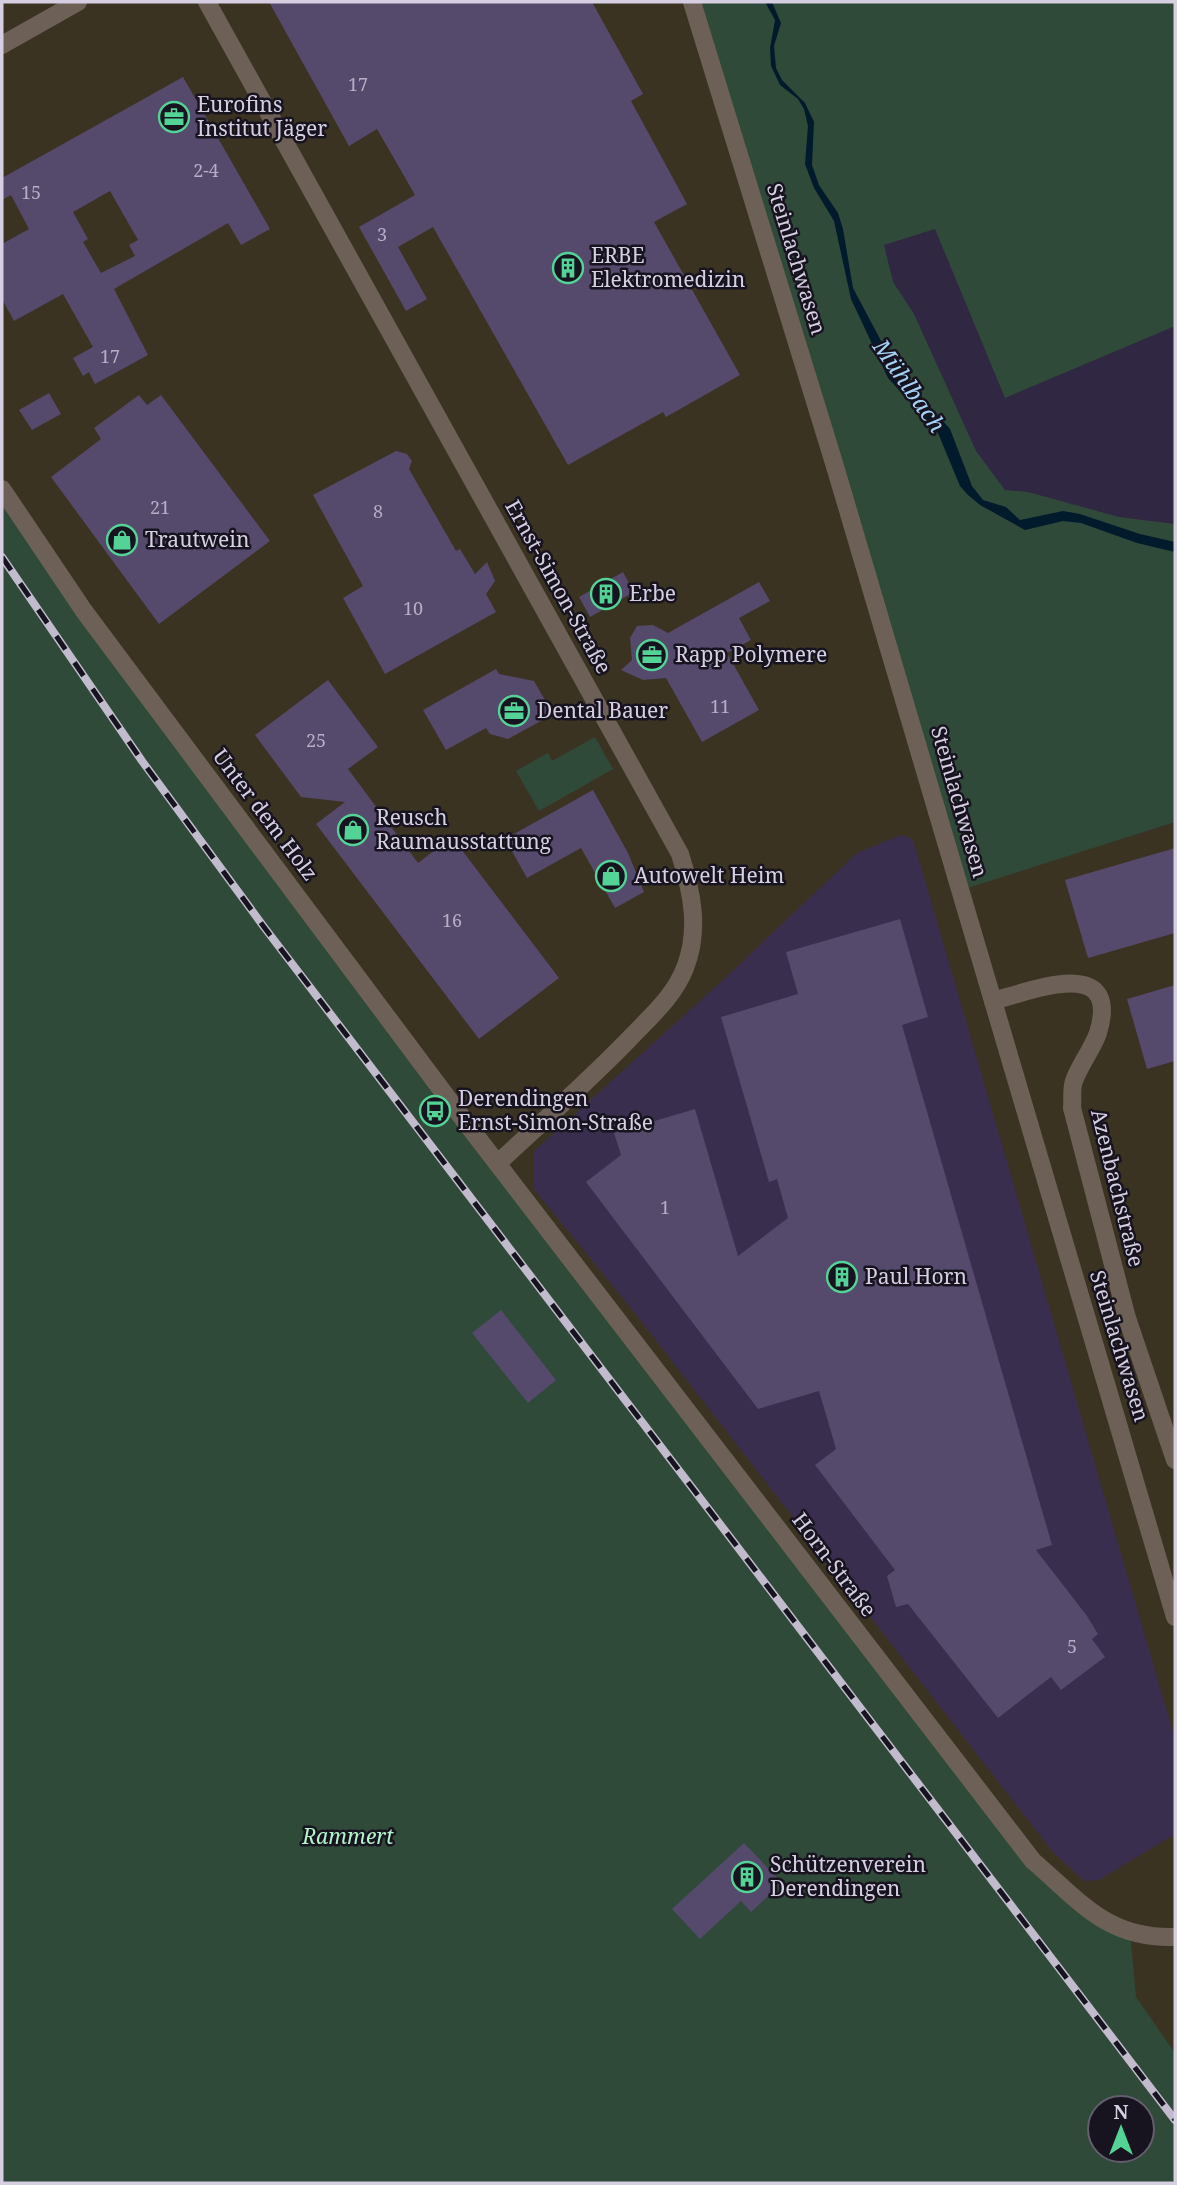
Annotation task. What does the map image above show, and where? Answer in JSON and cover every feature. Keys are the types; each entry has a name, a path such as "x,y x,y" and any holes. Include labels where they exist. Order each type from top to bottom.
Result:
{"street":[{"path":"2,45 78,2"},
{"name":"Ernst-Simon-Straße","path":"207,2 675,845 691,889 694,928 685,967 669,998 615,1054 498,1163"},
{"name":"Steinlachwasen","path":"692,2 762,221 1175,1617"},
{"name":"Unter dem Holz","path":"2,489 92,621 498,1163"},
{"name":"Azenbachstraße","path":"993,1001 1067,982 1083,983 1094,989 1102,1014 1097,1034 1073,1082 1072,1108 1127,1318 1175,1460"},
{"name":"Horn-Straße","path":"498,1163 1033,1861 1099,1919 1113,1927 1175,1937"}],"shaded area":[{"path":"2,2 692,2 961,889 1175,822 1175,2053 1135,1997 1130,1932 1033,1861 421,1063 2,489"},
{"name":"Paul Horn","path":"901,835 912,839 915,846 1175,1739 1175,1834 1099,1880 1084,1881 1052,1851 634,1312 534,1189 533,1152 721,982 857,853"}],"green space":[{"path":"692,2 1175,2 1175,326 1005,398 935,229 884,245 893,282 914,314 976,451 1005,490 1028,492 1119,517 1175,524 1175,822 961,890"},
{"name":"Rammert","path":"2,489 84,611 1033,1861 1130,1932 1136,1997 1175,2053 1175,2183 2,2183"},
{"path":"595,737 613,769 539,811 516,771 548,753 552,761"}],"water":[{"name":"Mühlbach","path":"765,2 772,2 781,23 774,46 776,68 782,80 805,103 814,122 812,165 819,185 838,213 853,288 896,369 950,429 972,486 983,500 1006,507 1020,520 1063,511 1080,514 1140,534 1175,542 1175,552 1137,543 1081,523 1063,521 1025,530 980,505 960,486 938,433 888,378 851,299 834,221 814,188 805,164 808,126 804,109 798,99 780,85 771,66 770,48 775,20"}],"building":[{"name":"ERBE Elektromedizin","path":"269,2 592,2 643,94 631,101 687,204 654,222 740,375 666,417 663,412 568,465 433,227 398,247 427,299 406,311 359,227 415,195 377,129 349,146"},
{"path":"183,77 270,229 241,245 228,223 114,289 148,355 95,384 89,372 83,376 73,358 93,347 63,294 14,321 2,299 2,244 29,229 11,195 2,200 2,178","holes":["110,191 138,240 129,245 135,256 101,273 83,242 88,239 73,212"]},
{"path":"49,393 61,414 32,430 19,410"},
{"path":"139,395 147,405 161,395 270,541 159,624 51,477 101,439 94,428"},
{"path":"396,451 407,454 412,461 409,469 456,551 460,549 475,574 487,562 495,581 486,594 496,612 385,674 343,598 363,586 313,495"},
{"name":"Erbe","path":"623,572 634,592 590,617 579,597"},
{"path":"759,582 770,601 739,618 751,640 727,653 759,710 702,742 666,678 643,680 621,670 632,660 630,638 637,626 653,625 668,633"},
{"path":"496,669 499,674 534,681 550,709 548,717 508,739 490,734 486,728 446,750 423,710"},
{"path":"328,680 378,747 348,769 418,863 452,837 559,978 479,1039 316,824 345,802 301,797 255,735"},
{"path":"593,790 628,853 644,892 615,908 581,848 527,878 505,839"},
{"path":"1175,848 1175,933 1088,958 1065,880"},
{"name":"Paul Horn","path":"900,919 928,1017 902,1025 1052,1545 1036,1550 1087,1616 1098,1634 1092,1639 1105,1657 1061,1690 1051,1677 998,1718 908,1604 896,1607 887,1576 895,1570 815,1465 836,1449 819,1391 758,1409 586,1182 621,1155 614,1133 695,1109 738,1256 788,1218 777,1179 769,1182 721,1017 798,994 786,952"},
{"path":"1175,985 1175,1061 1147,1069 1127,999"},
{"path":"501,1310 556,1380 528,1403 472,1333"},
{"path":"744,1843 782,1883 751,1912 741,1901 700,1939 672,1909"}],"railway":[{"path":"2,557 142,761 264,927 1175,2120"}],"place":[{"name":"Eurofins Institut Jäger","path":"174,117"},
{"name":"ERBE Elektromedizin","path":"568,268"},
{"name":"Trautwein","path":"122,540"},
{"name":"Erbe","path":"606,594"},
{"name":"Rapp Polymere","path":"652,655"},
{"name":"Dental Bauer","path":"514,711"},
{"name":"Reusch Raumausstattung","path":"353,830"},
{"name":"Autowelt Heim","path":"611,876"},
{"name":"Derendingen Ernst-Simon-Straße","path":"435,1111"},
{"name":"Paul Horn","path":"842,1277"},
{"name":"Schützenverein Derendingen","path":"747,1877"}]}
